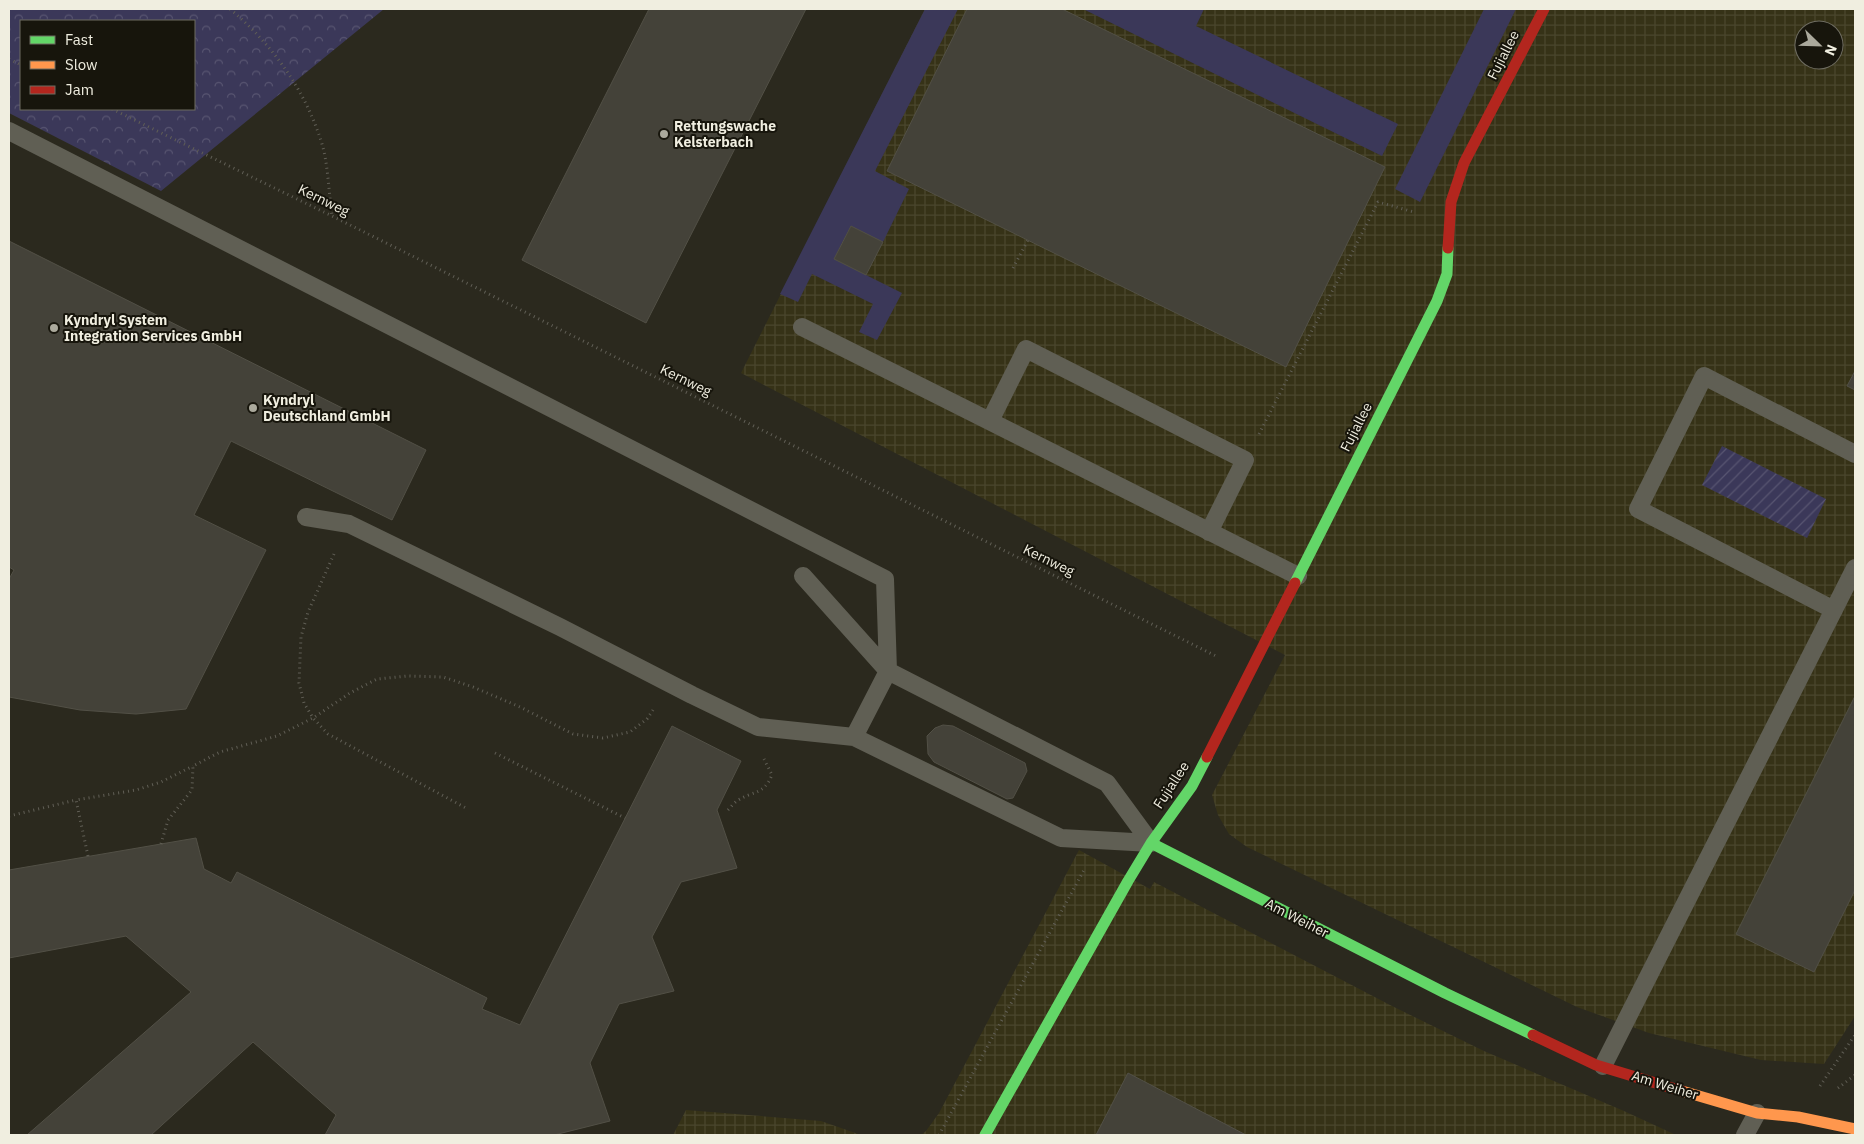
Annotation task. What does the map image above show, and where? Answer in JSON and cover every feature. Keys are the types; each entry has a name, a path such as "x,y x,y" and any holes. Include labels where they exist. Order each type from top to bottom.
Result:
{"street":[{"name":"Fujiallee","path":"1151,843 1192,786 1437,301 1446,274 1451,202 1464,163 1544,9"},
{"name":"Am Weiher","path":"1151,843 1445,993 1596,1065 1757,1113 1798,1117 1855,1128"},
{"path":"985,1135 1151,843"}],"lane":[{"path":"9,131 885,579 888,671 854,737"},
{"path":"802,327 1298,576"},
{"path":"990,421 1026,349 1245,460 1209,532"},
{"path":"1834,610 1638,509 1704,376 1855,454"},
{"path":"306,517 349,524 524,609 758,727 854,737 1061,838 1151,843"},
{"path":"1604,1066 1855,568"},
{"path":"803,576 888,671 1107,783 1151,843"},
{"path":"1745,1135 1757,1113"}],"path":[{"path":"230,9 250,26 282,63 304,98 322,144 332,216"},
{"name":"Kernweg","path":"114,110 332,216 1250,673"},
{"path":"1245,460 1378,202 1451,223"},
{"path":"1013,268 1028,240"},
{"path":"349,524 308,612 301,638 299,683 304,703 313,718 328,734 466,808"},
{"path":"9,816 152,785 220,752 277,736 313,718 350,693 377,679 407,676 443,678 473,687 520,707 573,734 603,738 630,732 647,719 657,703"},
{"path":"495,753 625,818"},
{"path":"728,810 737,800 762,790 768,784 772,775 763,757"},
{"path":"161,844 168,820 192,790 192,766"},
{"path":"76,800 88,856"},
{"path":"939,1135 1084,869"}],"shaded area":[{"path":"925,9 1855,9 1855,1016 1824,1064 1761,1060 1649,1033 1577,1007 1247,847 1229,834 1218,815 1212,795 1285,655 741,373"},
{"path":"1079,850 1150,889 1154,882 1392,1006 1484,1051 1676,1135 921,1135 939,1113"},
{"path":"686,1110 821,1121 861,1135 673,1135"}],"green space":[{"path":"9,9 384,9 161,191 9,113"},
{"path":"925,9 958,9 875,171 909,189 883,242 851,226 834,259 902,293 877,340 859,332 873,304 812,274 798,302 780,294"},
{"path":"1083,9 1204,9 1196,26 1398,124 1382,156"},
{"path":"1484,9 1516,9 1420,202 1395,189"},
{"path":"1722,446 1826,499 1807,538 1702,485"}],"building":[{"name":"Rettungswache Kelsterbach","path":"649,9 806,9 646,323 522,260"},
{"path":"967,9 1062,9 1385,167 1286,367 887,171"},
{"path":"851,226 883,242 866,275 834,259"},
{"path":"9,241 426,450 392,520 231,441 194,515 266,550 186,709 136,714 80,710 9,697 9,579 14,570 9,567"},
{"path":"1855,371 1855,390 1847,386"},
{"path":"1855,696 1855,890 1814,972 1736,934"},
{"path":"943,725 953,726 1025,763 1027,771 1013,798 1007,799 934,762 928,754 927,736 935,728"},
{"path":"672,726 741,761 717,810 737,868 681,882 652,937 674,991 619,1004 590,1063 610,1121 554,1135 325,1135 336,1115 253,1042 151,1135 27,1135 191,992 126,936 9,958 9,870 196,838 204,869 231,883 237,872 487,998 482,1009 520,1025"},
{"path":"1128,1073 1246,1135 1096,1135"}],"traffic: fast":[{"path":"1295,583 1437,301 1447,274 1448,248"},
{"path":"985,1135 1128,881 1151,843 1192,786 1207,757"},
{"path":"1151,843 1445,993 1533,1035"}],"traffic: slow":[{"path":"1682,1091 1757,1113 1798,1117 1855,1129"}],"traffic: jam":[{"path":"1448,248 1451,202 1464,163 1544,9"},
{"path":"1207,757 1295,583"},
{"path":"1533,1035 1596,1065 1682,1091"}],"place":[{"name":"Rettungswache Kelsterbach","path":"664,134"},
{"name":"Kyndryl System Integration Services GmbH","path":"54,328"},
{"name":"Kyndryl Deutschland GmbH","path":"253,408"}]}
